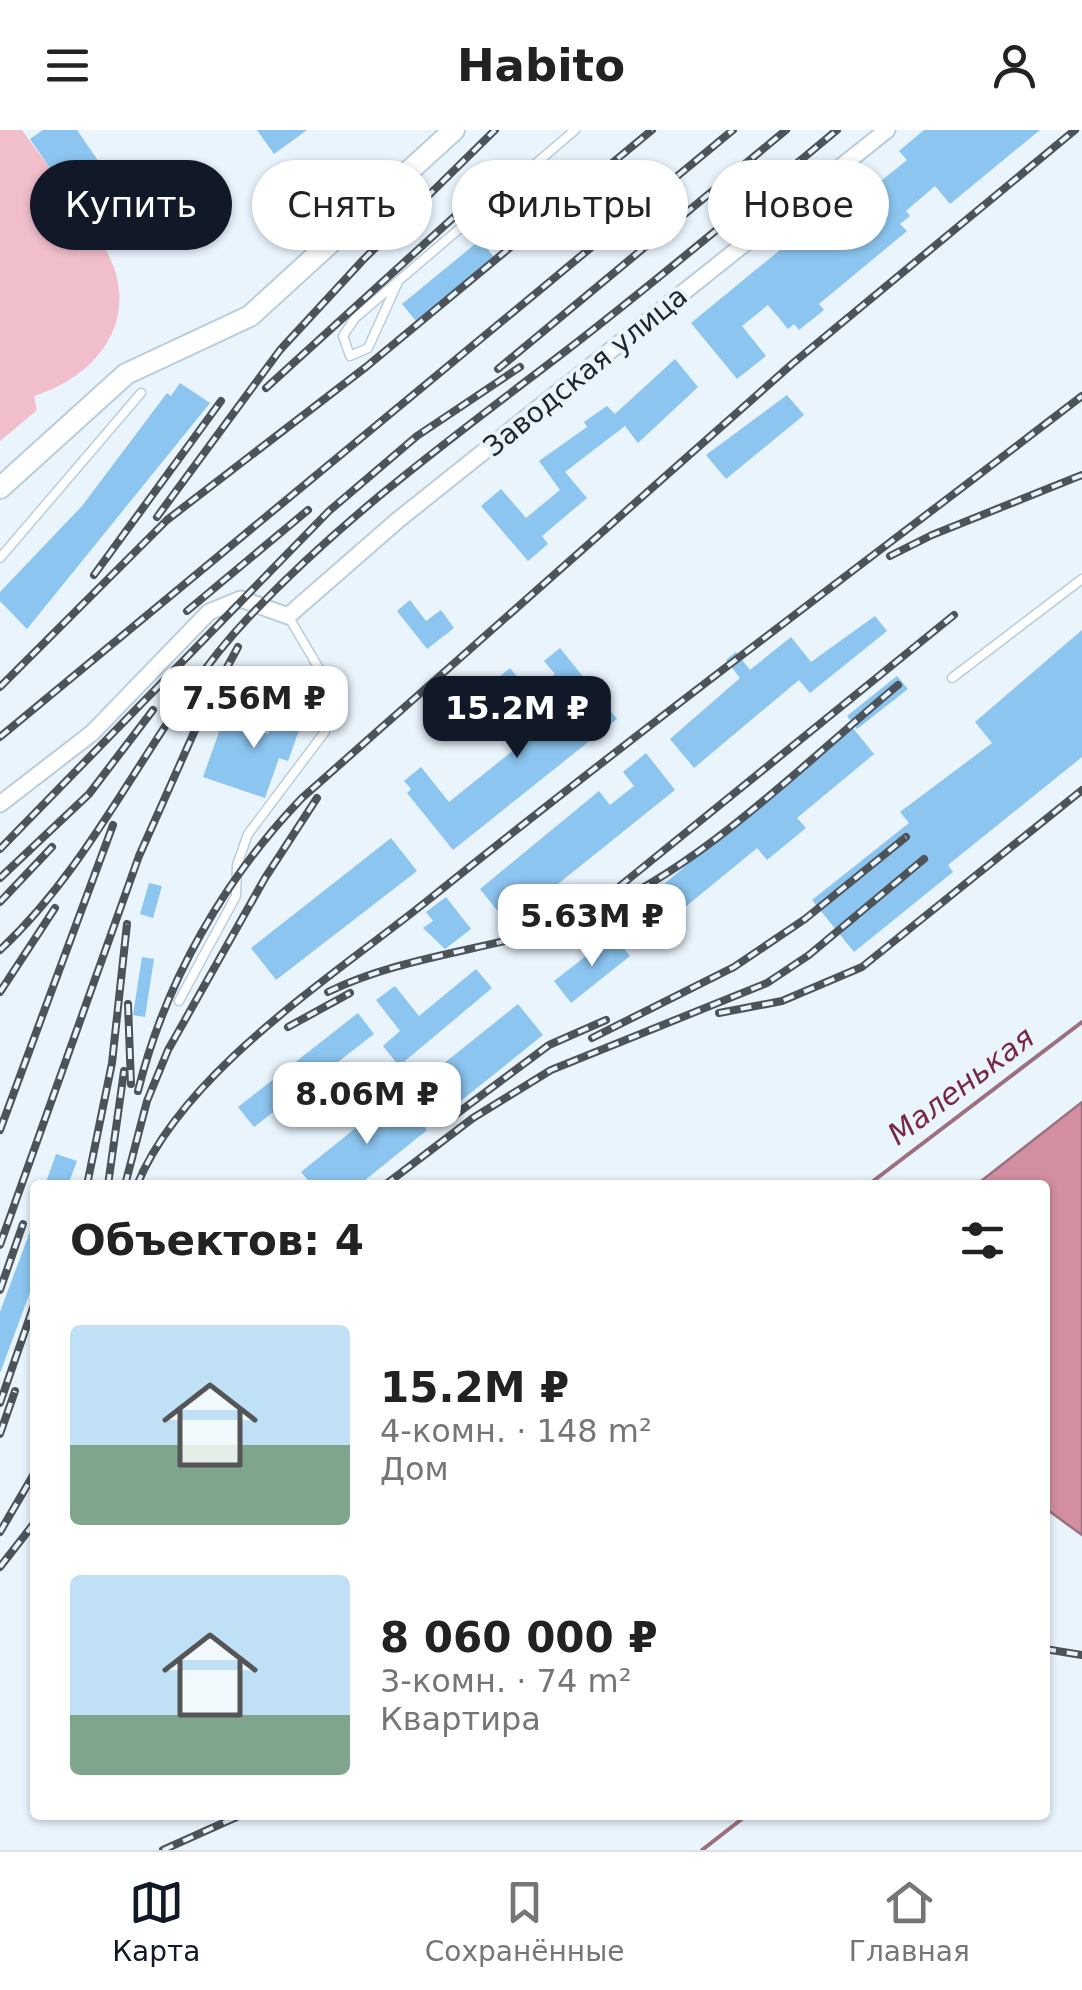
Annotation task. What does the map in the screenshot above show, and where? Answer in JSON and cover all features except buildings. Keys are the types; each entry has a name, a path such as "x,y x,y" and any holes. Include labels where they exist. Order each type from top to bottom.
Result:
{"street":[{"path":"0,488 126,374 250,316 454,130"},
{"name":"Заводская улица","path":"288,616 398,520 887,130"},
{"path":"0,804 92,733 215,608 240,599 288,616"}],"lane":[{"path":"398,282 368,348 350,356 343,344 347,328 398,282 575,130"},
{"path":"0,558 142,392"},
{"path":"952,678 1082,579"},
{"path":"178,1001 236,896 237,864 248,834 324,733 336,709 334,692 288,616"}],"shaded area":[{"path":"0,130 22,130 45,160 30,160 30,250 106,250 117,280 119,303 115,324 93,361 56,387 34,396 37,410 0,441"},
{"path":"1082,1102 1082,1535 1050,1512 1050,1180 982,1180"}],"waterway":[{"name":"Маленькая","path":"875,1180 1082,1022"},
{"name":"Маленькая","path":"702,1850 741,1820"}],"railway":[{"path":"157,517 280,350 363,260 495,130"},
{"path":"0,687 167,520 366,367 652,130"},
{"path":"0,737 733,130"},
{"path":"498,369 786,130"},
{"path":"0,950 69,872 215,656 286,580 402,477 635,296 837,130"},
{"path":"138,1091 164,1011 201,934 247,863 302,798 792,364 1075,130"},
{"path":"266,388 452,219"},
{"path":"0,849 329,511 417,436 520,367"},
{"path":"140,1180 159,1143 189,1103 224,1065 306,994 1082,396"},
{"path":"94,575 221,401"},
{"path":"890,556 932,535 1082,475"},
{"path":"187,611 308,510"},
{"path":"620,886 954,615"},
{"path":"0,1245 139,856 204,710 238,647"},
{"path":"328,992 392,968 557,927 631,895 712,842 898,685"},
{"path":"0,878 89,794 153,710"},
{"path":"719,1013 782,1001 862,967 1082,790"},
{"path":"126,1180 147,1101 168,1050 265,878 317,798"},
{"path":"0,1130 113,825"},
{"path":"592,1038 734,967 805,919 906,837"},
{"path":"0,902 52,847"},
{"path":"392,1180 473,1118 551,1070 767,983 809,955 924,859"},
{"path":"0,992 55,908"},
{"path":"88,1180 112,1063 127,924"},
{"path":"288,1027 350,993"},
{"path":"128,1004 131,1084"},
{"path":"451,1118 549,1045 606,1020"},
{"path":"109,1180 124,1071"},
{"path":"0,1290 23,1224"},
{"path":"0,1403 30,1316"},
{"path":"0,1434 15,1391"},
{"path":"0,1532 30,1481"},
{"path":"0,1567 30,1528"},
{"path":"1050,1650 1082,1655"},
{"path":"163,1850 230,1820"}]}
